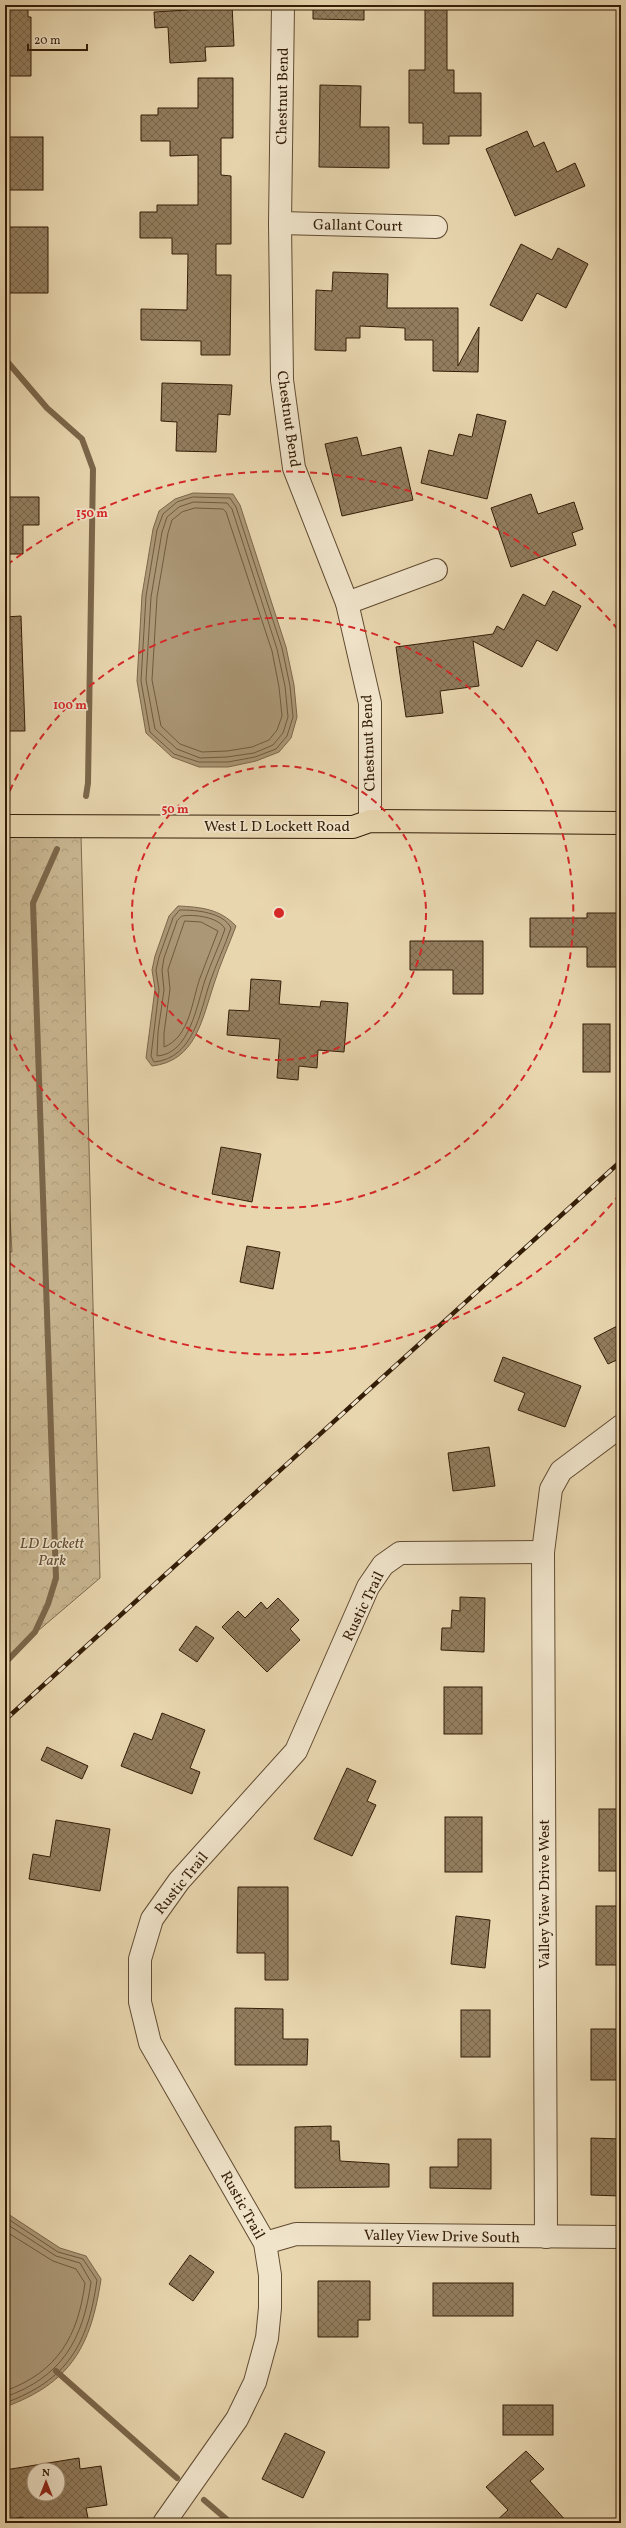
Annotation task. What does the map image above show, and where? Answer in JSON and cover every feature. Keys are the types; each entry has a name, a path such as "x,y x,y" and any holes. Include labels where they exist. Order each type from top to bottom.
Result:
{"main road":[{"name":"West L D Lockett Road","path":"5,826 353,827 370,822 621,824"}],"street":[{"name":"Chestnut Bend","path":"283,5 280,223 282,380 294,468 347,603 370,703 370,822"},
{"name":"Gallant Court","path":"280,223 436,227"},
{"path":"347,603 436,570"},
{"name":"Valley View Drive West","path":"546,2237 543,1552 551,1489 560,1471 621,1426"},
{"name":"Rustic Trail","path":"164,2523 237,2419 254,2382 267,2338 270,2308 270,2275 265,2243 150,2043 140,2002 140,1966 152,1919 179,1881 296,1751 368,1587 382,1565 400,1553 543,1552"},
{"name":"Valley View Drive South","path":"265,2243 296,2234 621,2237"}],"green space":[{"name":"LD Lockett Park","path":"5,835 81,835 100,1578 5,1659"},
{"path":"5,1130 12,1252 5,1250"}],"water":[{"path":"193,493 233,494 240,505 286,647 294,685 297,717 291,738 279,752 256,761 228,767 199,767 172,757 146,733 137,681 142,595 153,529 159,511 175,499"},
{"path":"178,906 202,908 217,912 230,920 236,926 219,969 201,1024 195,1036 188,1047 179,1056 167,1062 152,1066 146,1058 155,989 152,970 155,956 169,916"},
{"path":"5,2212 60,2248 86,2256 101,2279 97,2303 91,2324 84,2343 74,2359 62,2374 46,2386 28,2397 5,2407"}],"building":[{"path":"5,5 28,5 28,17 31,17 31,76 5,76"},
{"path":"188,5 232,5 234,46 205,47 206,61 170,63 168,27 155,28 154,12 188,10"},
{"path":"313,5 364,5 364,20 313,19"},
{"path":"425,5 447,5 447,70 454,70 454,93 481,93 481,136 449,136 449,144 423,144 423,123 409,123 409,70 425,70"},
{"path":"198,78 233,78 233,138 221,138 221,175 231,176 231,244 216,244 216,275 231,275 230,355 201,355 201,341 141,340 141,309 187,310 188,254 172,254 172,238 140,238 140,212 157,212 157,205 198,205 198,155 170,156 170,141 141,141 141,115 158,115 158,108 198,108"},
{"path":"320,85 361,86 360,127 389,127 389,168 319,167"},
{"path":"527,131 534,147 544,142 557,172 575,163 585,186 515,216 486,149"},
{"path":"5,137 43,137 43,190 5,190"},
{"path":"7,227 48,227 48,293 5,293"},
{"path":"521,244 552,260 558,248 588,264 566,308 537,293 522,321 490,305"},
{"path":"333,272 388,274 387,308 458,308 458,366 479,327 478,372 433,371 433,340 405,340 405,328 360,326 360,338 346,338 346,351 315,350 316,290 332,291"},
{"path":"162,383 232,385 230,415 218,414 216,452 176,451 177,422 161,421"},
{"path":"477,414 506,421 487,499 421,483 429,450 453,456 459,434 472,437"},
{"path":"357,437 362,456 401,447 413,500 342,516 325,444"},
{"path":"531,494 538,514 574,502 583,529 572,533 576,545 511,567 491,508"},
{"path":"5,497 39,497 39,525 23,525 23,554 5,554"},
{"path":"553,591 581,606 557,651 537,640 522,667 473,641 479,686 440,691 443,713 406,717 396,647 493,634 497,626 504,630 523,594 545,606"},
{"path":"21,616 25,731 5,731 5,617"},
{"path":"587,913 621,913 621,967 587,967 587,947 530,947 530,918 587,918"},
{"path":"410,941 483,941 483,994 453,994 453,970 410,970"},
{"path":"251,979 281,981 279,1004 320,1007 321,1001 348,1003 344,1052 318,1050 317,1068 299,1066 298,1080 277,1078 280,1039 227,1035 229,1010 249,1011"},
{"path":"583,1024 610,1024 610,1072 583,1072"},
{"path":"221,1147 261,1154 252,1202 212,1194"},
{"path":"247,1246 280,1252 273,1289 240,1282"},
{"path":"621,1324 621,1358 608,1364 594,1338"},
{"path":"503,1357 581,1386 565,1427 518,1410 525,1393 494,1381"},
{"path":"489,1447 495,1486 453,1491 448,1453"},
{"path":"460,1597 485,1598 484,1652 441,1650 442,1628 451,1628 452,1610 460,1611"},
{"path":"278,1598 299,1620 290,1629 300,1640 267,1672 222,1627 238,1611 245,1618 261,1602 267,1609"},
{"path":"196,1626 214,1638 197,1662 179,1650"},
{"path":"444,1687 482,1687 482,1734 444,1734"},
{"path":"162,1713 205,1730 190,1768 200,1772 192,1794 121,1766 134,1733 152,1740"},
{"path":"47,1747 88,1766 82,1779 41,1760"},
{"path":"347,1768 376,1781 367,1801 376,1805 352,1856 314,1839"},
{"path":"599,1809 621,1809 621,1871 599,1871"},
{"path":"445,1817 482,1817 482,1872 445,1872"},
{"path":"56,1820 110,1829 100,1891 29,1879 33,1854 50,1857"},
{"path":"238,1887 288,1887 288,1980 265,1980 265,1953 237,1953"},
{"path":"596,1906 621,1906 621,1965 596,1965"},
{"path":"456,1916 490,1920 485,1968 451,1964"},
{"path":"235,2008 283,2009 283,2039 308,2039 307,2065 235,2065"},
{"path":"461,2010 490,2010 490,2057 461,2057"},
{"path":"591,2029 621,2029 621,2080 591,2080"},
{"path":"331,2126 331,2141 339,2141 340,2161 389,2164 389,2187 295,2188 295,2127"},
{"path":"591,2138 621,2139 621,2196 591,2195"},
{"path":"458,2139 491,2139 491,2189 430,2188 430,2167 458,2167"},
{"path":"190,2255 214,2272 193,2301 169,2284"},
{"path":"318,2281 370,2281 370,2320 358,2320 358,2337 318,2337"},
{"path":"433,2283 513,2283 513,2316 433,2316"},
{"path":"503,2405 553,2405 553,2435 503,2435"},
{"path":"285,2433 325,2452 303,2498 262,2479"},
{"path":"526,2451 544,2469 530,2481 568,2523 494,2523 508,2510 486,2487"},
{"path":"79,2458 80,2469 101,2466 107,2505 86,2508 88,2518 59,2523 45,2523 43,2521 24,2523 23,2517 5,2520 5,2470 26,2467 26,2502 66,2502 66,2462 54,2462"}],"waterway":[{"path":"5,359 47,408 82,439 93,469 88,783 86,796"},
{"path":"5,1663 35,1632 48,1604 56,1578 33,903 57,849"},
{"path":"56,2371 177,2478"},
{"path":"204,2500 231,2523"}],"railway":[{"path":"5,1720 621,1161"}]}
